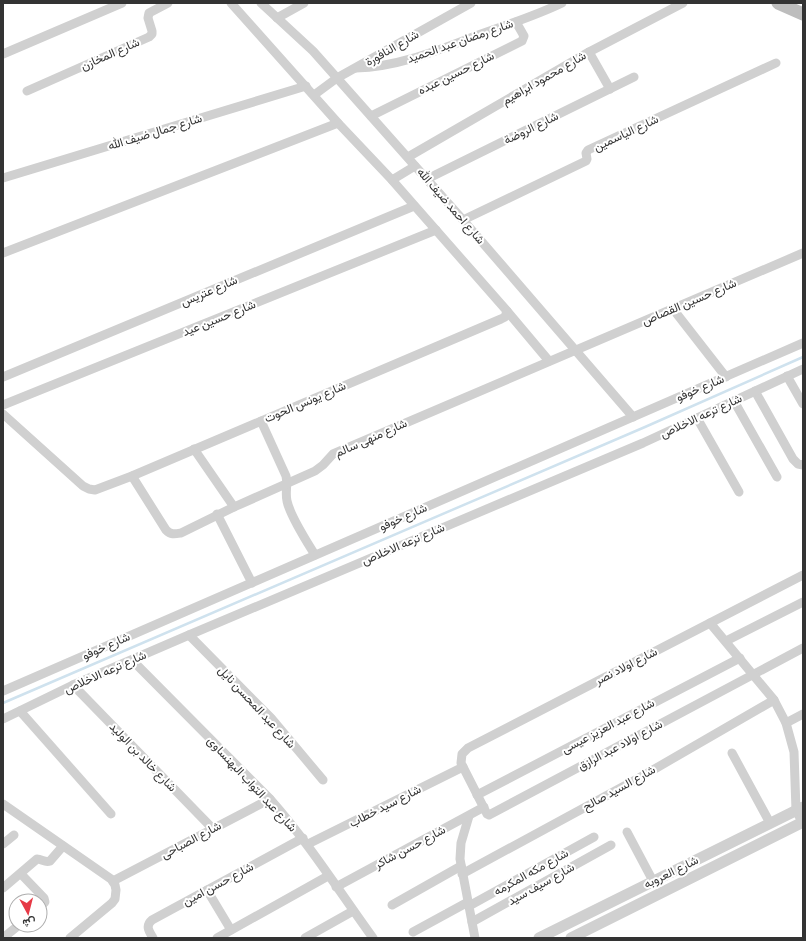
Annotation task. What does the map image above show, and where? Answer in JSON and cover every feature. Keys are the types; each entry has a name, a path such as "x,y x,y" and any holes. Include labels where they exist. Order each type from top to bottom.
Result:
{"main road":[{"path":"778,3 803,14"}],"street":[{"path":"3,54 122,3"},
{"name":"شارع المخازن","path":"27,91 149,37 152,34 148,18 149,13 168,3"},
{"path":"231,3 338,123 392,180 508,311 549,361"},
{"name":"شارع احمد ضيف الله","path":"261,3 313,51 416,166 633,417"},
{"path":"277,18 304,3"},
{"name":"شارع النافورة","path":"314,96 337,78 471,3"},
{"name":"شارع رمضان عبد الحميد","path":"356,68 386,65 431,52 543,12 562,3"},
{"name":"شارع محمود ابراهيم","path":"408,157 589,52 683,3"},
{"name":"شارع حسين عبده","path":"371,116 522,41 524,36 516,22"},
{"path":"589,52 610,89"},
{"name":"شارع الياسمين","path":"463,220 586,161 587,151 776,63"},
{"name":"شارع الروضة","path":"427,179 634,77"},
{"name":"شارع جمال ضيف الله","path":"3,178 306,86"},
{"path":"3,253 338,123"},
{"path":"392,180 416,166"},
{"name":"شارع عتريس","path":"3,377 414,206"},
{"name":"شارع حسين عيد","path":"3,405 436,230"},
{"name":"شارع حسين القصاص","path":"575,351 673,308 803,254"},
{"path":"673,308 726,377"},
{"name":"شارع يونس الحوت","path":"3,414 83,486 89,489 99,489 501,319 505,317 508,311"},
{"name":"شارع خوفو","path":"3,691 803,343"},
{"name":"شارع منهى سالم","path":"132,476 170,533 181,533 218,514 315,471 333,454 575,351"},
{"name":"شارع ترعه الاخلاص","path":"3,718 73,685 189,635 644,443 803,369"},
{"path":"787,376 803,404"},
{"path":"755,391 793,459 798,464 803,465"},
{"path":"734,401 777,477"},
{"path":"697,418 740,492"},
{"path":"261,421 283,469 287,484 287,502 290,510 315,555"},
{"path":"194,449 234,507"},
{"path":"218,514 252,583"},
{"name":"شارع اولاد نصر","path":"463,767 461,758 462,754 468,748 803,574"},
{"path":"726,641 803,602"},
{"path":"710,623 774,700 786,723 794,752 799,780 799,809 803,822"},
{"name":"شارع عبد المحسن نايل","path":"189,635 271,718 323,780"},
{"name":"شارع اولاد عبد الرازق","path":"486,811 489,815 803,648"},
{"name":"شارع عبد العزيز عيسى","path":"477,795 740,658"},
{"name":"شارع عبد التواب البهنساوى","path":"132,660 270,799 305,841 328,876 373,938"},
{"name":"شارع خالد بن الوليد","path":"73,685 213,829"},
{"name":"شارع السيد صالح","path":"392,905 639,778 774,700"},
{"path":"20,711 111,814"},
{"path":"786,723 803,714"},
{"path":"732,753 770,823"},
{"path":"463,767 486,811"},
{"name":"شارع سيد خطاب","path":"305,841 463,767"},
{"name":"شارع الصباحى","path":"113,881 270,799"},
{"path":"3,804 113,881 116,894 112,903 70,938"},
{"name":"شارع العروبه","path":"539,938 799,809"},
{"name":"شارع حسن شاكر","path":"336,887 469,816 486,811"},
{"path":"469,816 461,843 460,859 475,938"},
{"name":"شارع العروبه","path":"571,938 586,935 803,822"},
{"path":"627,832 653,881"},
{"path":"3,844 14,835"},
{"name":"شارع مكه المكرمه","path":"414,932 594,837"},
{"name":"شارع حسن امين","path":"153,938 148,928 150,921 207,890 305,841"},
{"name":"شارع سيف سيد","path":"472,922 611,845"},
{"path":"3,888 37,859 46,862 50,861 64,846"},
{"path":"21,874 39,893"},
{"path":"217,938 328,876"},
{"path":"207,890 231,930"},
{"path":"304,938 354,911"}],"waterway":[{"path":"3,703 645,427 803,357"}]}
